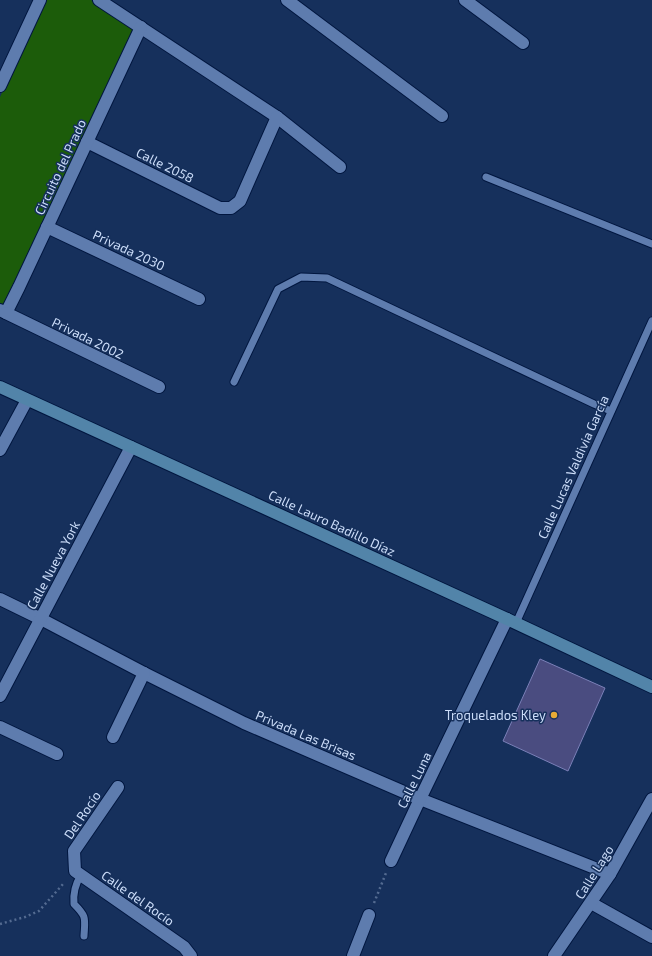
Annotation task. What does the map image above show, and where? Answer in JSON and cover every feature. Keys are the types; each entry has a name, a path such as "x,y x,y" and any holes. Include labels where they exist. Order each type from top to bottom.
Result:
{"street":[{"path":"0,86 40,0"},
{"path":"99,0 276,117 340,167"},
{"path":"287,0 442,116"},
{"path":"465,0 523,43"},
{"name":"Circuito del Prado","path":"3,312 47,227 141,28"},
{"name":"Calle 2058","path":"87,142 220,208 231,208 240,201 276,117"},
{"name":"Privada 2030","path":"47,227 199,299"},
{"name":"Privada 2002","path":"3,312 158,388"},
{"name":"Calle Lauro Badillo Díaz","path":"0,387 512,621 652,687"},
{"path":"0,450 27,400"},
{"name":"Calle Nueva York","path":"0,696 131,447"},
{"name":"Privada Las Brisas","path":"0,599 244,723 420,798 610,874"},
{"name":"Calle Luna","path":"391,861 420,798 512,621"},
{"path":"113,737 144,673"},
{"path":"0,727 57,754"},
{"name":"Del Rocío","path":"77,869 74,852 118,787"},
{"name":"Calle Lago","path":"554,956 610,874 652,799"},
{"name":"Calle del Rocío","path":"77,869 184,948 191,956"},
{"path":"591,903 652,937"},
{"path":"353,956 369,915"}],"lane":[{"path":"486,177 652,244"},
{"path":"234,382 278,289 301,277 327,278 611,411"},
{"name":"Calle Lucas Valdivia García","path":"512,621 652,321"},
{"path":"77,869 78,881 73,898 74,904 83,913 85,919 84,936"}],"path":[{"path":"369,915 391,861"},
{"path":"0,924 25,917 39,911 77,869"}],"green space":[{"path":"44,0 91,0 134,28 4,307 0,305 0,97"}],"building":[{"name":"Troquelados Kley","path":"540,659 605,688 568,771 503,741"}],"place":[{"name":"Troquelados Kley","path":"554,715"}]}
